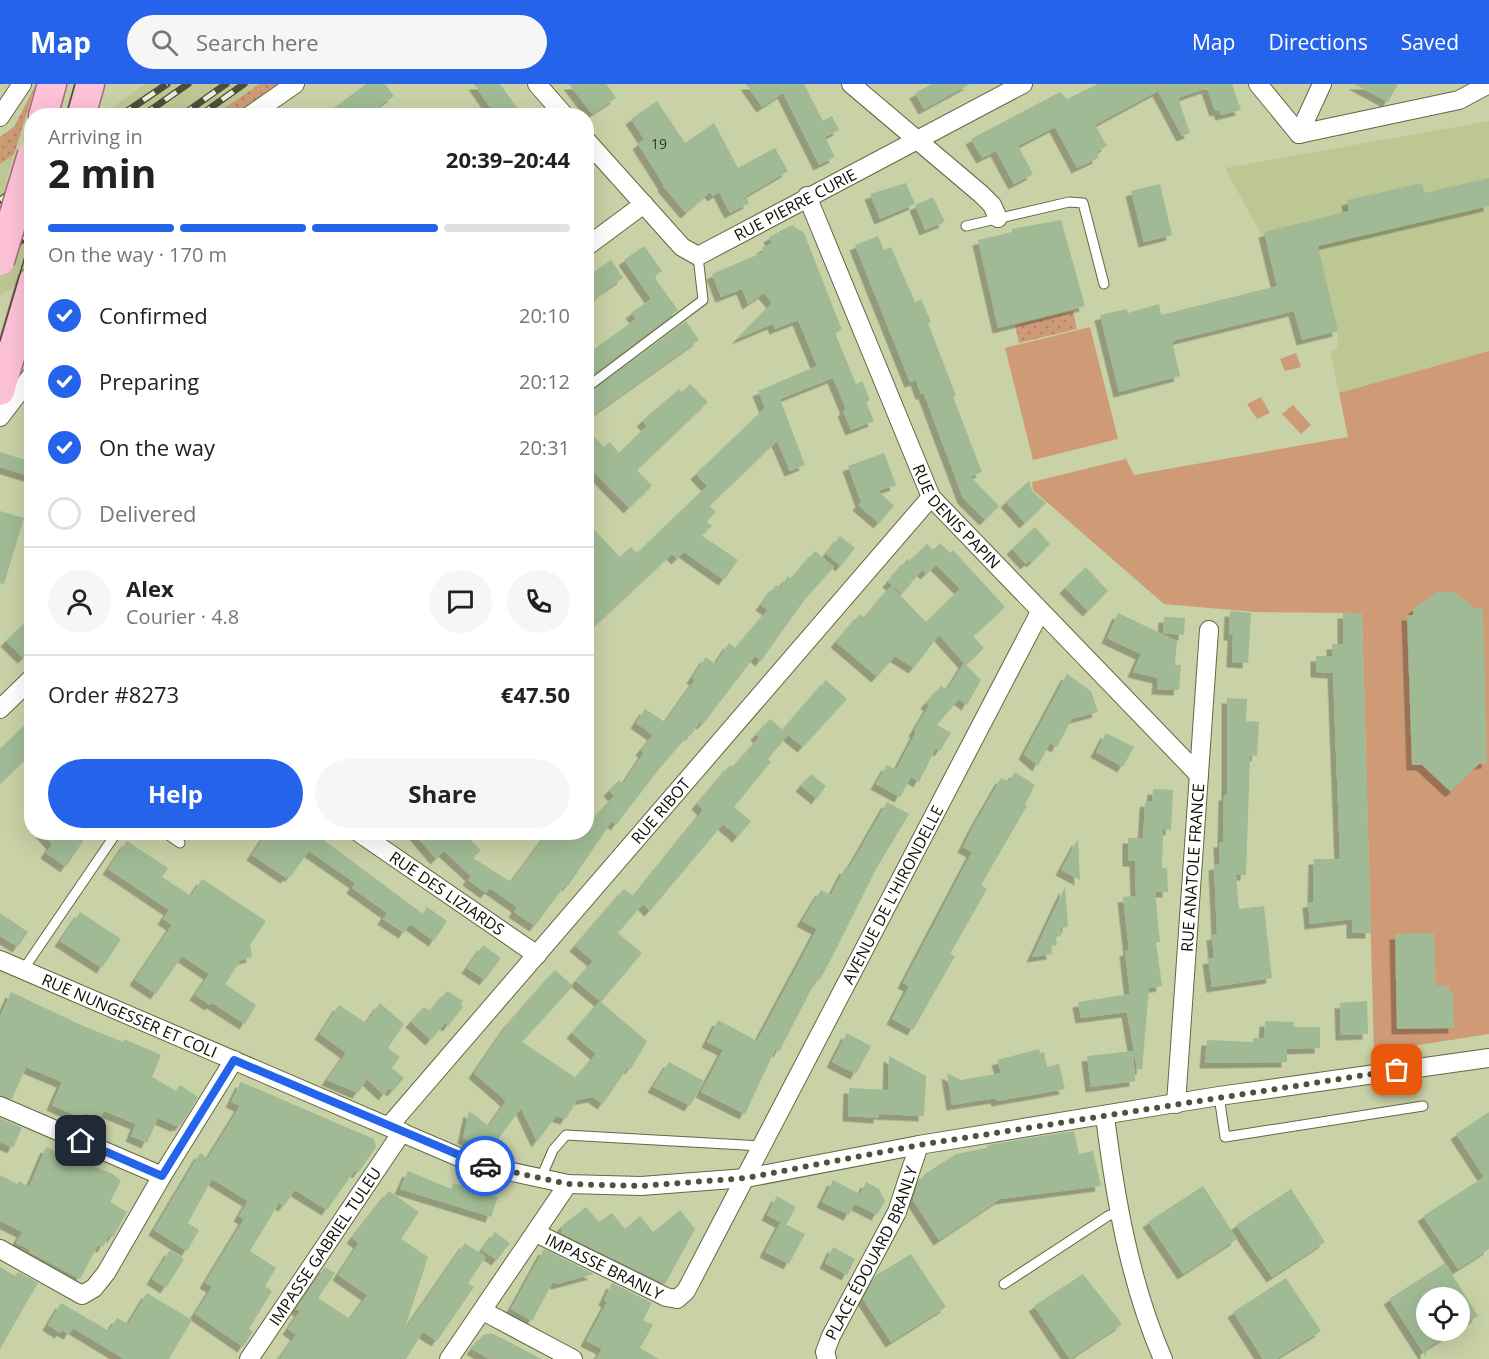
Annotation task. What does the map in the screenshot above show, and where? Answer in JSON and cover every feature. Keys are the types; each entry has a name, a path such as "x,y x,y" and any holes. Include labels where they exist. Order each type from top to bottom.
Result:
{"main road":[{"path":"83,108 90,84"},
{"path":"0,261 24,181"},
{"path":"0,391 24,309"}],"street":[{"path":"0,117 22,84"},
{"path":"261,108 296,84"},
{"path":"537,84 558,108"},
{"path":"851,84 988,200 998,218"},
{"name":"RUE PIERRE CURIE","path":"698,256 807,196 919,140 1023,84"},
{"path":"1258,84 1299,134"},
{"path":"1299,134 1323,84"},
{"path":"1299,134 1459,100 1489,84"},
{"path":"594,149 682,247 698,256"},
{"name":"RUE DENIS PAPIN","path":"807,196 931,497 1199,776"},
{"path":"594,241 644,204"},
{"path":"0,417 24,386"},
{"name":"RUE RIBOT","path":"396,1129 537,955 931,497"},
{"name":"AVENUE DE L'HIRONDELLE","path":"746,1178 1040,612"},
{"name":"RUE ANATOLE FRANCE","path":"1176,1104 1209,630"},
{"path":"0,709 24,686"},
{"name":"RUE DES LIZIARDS","path":"370,840 537,955"},
{"name":"RUE NUNGESSER ET COLI","path":"0,960 475,1164 568,1184 641,1186 746,1178 919,1145 1219,1096 1489,1058"},
{"path":"0,1249 82,1295 94,1288 106,1273 162,1176 234,1060"},
{"path":"0,1106 162,1176"},
{"path":"1105,1116 1119,1212 1148,1325 1163,1359"},
{"name":"IMPASSE GABRIEL TULEU","path":"249,1359 396,1129"},
{"name":"PLACE ÉDOUARD BRANLY","path":"827,1359 825,1352 831,1336 897,1212 919,1145"},
{"name":"IMPASSE BRANLY","path":"536,1233 666,1297 677,1299 686,1291 746,1178"},
{"path":"449,1359 568,1184"},
{"path":"483,1311 573,1359"}],"lane":[{"path":"966,226 1069,202 1083,203 1104,284"},
{"path":"594,382 704,300 698,256"},
{"path":"22,970 111,840"},
{"path":"176,840 180,843"},
{"path":"1219,1096 1225,1137 1423,1106"},
{"path":"541,1178 553,1149 566,1135 763,1146"},
{"path":"1004,1284 1108,1216 1119,1212"}],"shaded area":[{"path":"36,84 28,108 24,108 24,122 14,154 0,164 0,137 14,127"},
{"path":"145,84 265,84 231,108 111,108"},
{"path":"260,84 278,84 243,108 224,108"},
{"path":"24,119 5,183 24,170 24,280 0,296 0,137"},
{"path":"1489,121 1489,351 1339,393 1330,352 1337,348 1338,332 1302,340 1288,284 1225,168"},
{"path":"1073,311 1077,329 1019,343 1015,325"},
{"path":"1090,327 1118,439 1033,460 1005,348"},
{"path":"1489,351 1489,1034 1374,1052 1362,613 1255,612 1164,604 1033,490 1032,482 1126,459 1134,475 1348,437 1339,393"},
{"path":"1296,353 1301,367 1285,371 1280,359"},
{"path":"1261,397 1270,413 1257,419 1247,404"},
{"path":"1293,405 1311,425 1301,434 1282,414"}],"building":[{"path":"366,84 385,84 394,96 377,108 334,108"},
{"path":"474,84 500,84 517,108 490,108"},
{"path":"569,84 606,84 616,98 594,113 594,108 587,108"},
{"path":"746,84 804,84 823,121 832,116 839,130 825,137 835,157 819,165 783,93 762,107"},
{"path":"932,84 970,84 924,109 915,93"},
{"path":"1098,84 1232,84 1241,110 1221,115 1219,110 1215,111 1207,88 1178,98 1190,133 1182,136 1158,91 1095,125 1107,146 1098,151 1098,158 1077,168 1055,127 1018,146 1033,174 1014,184 996,151 982,158 971,139 1060,92 1067,99"},
{"path":"1354,84 1398,84 1388,102"},
{"path":"657,101 685,143 714,123 738,168 775,148 788,171 746,196 749,203 730,213 719,192 713,196 710,192 686,213 663,186 638,144 644,139 631,119"},
{"path":"1489,178 1489,206 1318,246 1338,331 1302,340 1294,311 1172,341 1180,376 1119,392 1100,315 1127,309 1128,313 1159,304 1161,315 1277,286 1264,232 1349,211 1347,200 1422,183 1424,193"},
{"path":"906,183 915,204 880,219 870,194"},
{"path":"1160,184 1172,235 1144,242 1131,191"},
{"path":"933,197 945,222 925,230 915,205"},
{"path":"1061,220 1085,306 998,328 978,240 1012,232 1012,229"},
{"path":"792,225 804,233 842,330 835,333 856,384 862,381 870,400 866,402 874,421 851,430 843,411 846,409 833,378 780,399 805,465 790,471 777,441 709,506 716,512 706,521 712,526 701,535 738,560 724,580 684,552 677,559 672,554 594,627 594,529 620,557 631,547 637,553 707,486 696,474 765,408 758,391 817,366 798,320 775,329 773,324 737,339 772,303 764,293 748,304 742,289 721,297 712,274 764,252 762,248 772,243 769,237"},
{"path":"878,236 884,250 891,247 915,302 921,299 931,322 928,323 956,396 953,397 982,472 971,477 999,506 985,520 963,498 924,394 921,394 916,380 910,382 855,245"},
{"path":"644,246 662,271 654,277 678,310 594,373 594,349 636,319 631,313 651,299 624,260"},
{"path":"611,260 623,278 603,292 594,302 594,272"},
{"path":"686,321 699,340 594,414 594,389"},
{"path":"690,384 708,402 637,470 652,486 629,508 594,472 594,436 604,447 610,442 619,453 647,426 642,421 679,389 682,393"},
{"path":"0,452 24,460 24,474 0,467"},
{"path":"884,453 896,485 878,491 894,506 879,523 858,505 861,502 848,466"},
{"path":"1029,481 1032,491 1046,503 1025,523 1006,502"},
{"path":"0,511 24,518 4,584 0,583"},
{"path":"1035,527 1050,544 1032,562 1030,560 1026,564 1012,549"},
{"path":"840,536 855,548 841,566 826,554"},
{"path":"940,543 950,553 953,550 1005,607 973,636 984,648 966,665 981,680 967,705 959,699 937,725 951,733 940,751 936,748 919,782 911,777 900,797 876,784 887,765 896,770 916,732 914,731 929,706 926,703 941,686 947,690 964,663 939,635 914,668 895,656 877,677 836,642 860,614 864,618 891,586 926,622 960,589 936,565 926,574 922,570 902,594 888,582 907,559 909,561 927,544 933,550"},
{"path":"815,551 834,567 805,599 761,661 755,656 703,724 700,722 691,735 689,734 616,825 612,821 568,886 566,884 535,926 514,912 517,907 490,888 486,893 468,880 471,876 444,851 436,859 420,840 471,840 481,850 473,858 511,882 542,840 594,840 594,818 614,796 609,791 619,780 623,784 644,752 641,750 653,735 636,723 645,709 665,722 695,680 692,678 706,657 715,664 729,643 736,648 768,610 761,605 776,585 780,588 788,576 791,579"},
{"path":"1086,567 1108,591 1088,611 1065,588"},
{"path":"1437,592 1455,592 1476,609 1483,608 1487,763 1479,764 1451,792 1422,765 1412,765 1407,615 1413,615 1413,609"},
{"path":"1230,611 1251,613 1248,663 1232,662 1233,635 1229,635"},
{"path":"1118,613 1177,641 1175,665 1181,665 1179,690 1157,689 1158,678 1133,672 1141,654 1107,638"},
{"path":"1343,613 1362,613 1371,933 1352,933 1352,919 1310,924 1308,902 1313,902 1314,859 1340,859 1333,673 1316,672 1316,656 1332,656 1332,644 1343,644"},
{"path":"1164,617 1185,618 1184,635 1163,633"},
{"path":"24,624 24,657 6,641"},
{"path":"1067,674 1091,691 1098,712 1072,719 1057,747 1050,743 1038,766 1024,754"},
{"path":"826,680 847,699 803,747 788,735 768,759 771,762 734,807 751,821 738,837 723,824 650,911 643,904 618,933 642,953 601,1002 647,1041 631,1069 628,1067 603,1104 593,1097 577,1100 566,1119 556,1116 537,1142 521,1108 489,1152 472,1149 475,1145 463,1138 469,1111 489,1126 506,1101 474,1073 507,1025 555,970 573,986 522,1042 576,1078 596,1054 572,1033 600,1001 576,981 593,961 575,946 624,889 634,896 703,810 697,804 730,765 733,767 759,738 756,735 770,719 783,730"},
{"path":"1227,698 1247,699 1246,721 1259,722 1257,756 1250,755 1246,875 1236,875 1239,909 1264,906 1272,978 1212,987 1208,959 1214,958 1212,935 1217,934 1214,865 1220,864 1219,842 1223,842 1224,795 1227,795"},
{"path":"24,726 24,761 0,784 0,749"},
{"path":"1106,733 1134,747 1123,767 1096,752"},
{"path":"1015,772 1035,785 1025,805 1027,806 981,885 987,889 950,954 955,956 913,1030 892,1019 909,986 903,983 972,852 963,847 973,827 1001,778 1009,782"},
{"path":"811,774 826,786 817,799 801,786"},
{"path":"1153,789 1173,790 1171,830 1163,829 1162,868 1167,868 1168,892 1155,892 1160,942 1156,942 1162,986 1149,988 1142,1069 1137,1069 1127,1012 1081,1018 1078,1002 1130,994 1125,951 1129,950 1123,897 1136,896 1135,861 1128,861 1128,838 1143,838 1145,805 1146,801 1152,802"},
{"path":"887,802 909,814 876,869 829,963 819,981 816,980 779,1052 775,1050 745,1114 701,1092 723,1050 707,1042 718,1020 757,1041 817,929 802,921 821,890 831,895 845,868 848,870"},
{"path":"1078,839 1080,880 1061,870"},
{"path":"48,840 84,840 66,867 46,853 52,844"},
{"path":"262,840 324,840 423,914 427,907 447,921 434,941 410,924 404,933 383,919 387,913 352,888 355,883 309,851 291,876 286,878 252,855"},
{"path":"127,841 168,868 162,877 191,896 202,879 266,921 250,945 252,957 241,960 225,984 256,1005 245,1024 195,995 209,974 182,956 156,994 135,980 172,925 163,919 169,910 108,869"},
{"path":"1065,887 1068,927 1060,928 1061,936 1056,937 1057,945 1051,946 1052,954 1032,957"},
{"path":"80,912 121,939 102,968 60,941"},
{"path":"0,913 28,932 18,947 0,936"},
{"path":"1434,933 1436,986 1449,985 1449,992 1453,992 1454,1028 1397,1029 1395,934"},
{"path":"483,945 501,958 485,980 467,968"},
{"path":"447,991 463,1001 461,1005 463,1007 448,1026 445,1023 431,1040 411,1022 424,1007 430,1011"},
{"path":"11,992 81,1025 123,1042 124,1039 161,1055 152,1077 176,1091 180,1085 198,1097 181,1125 176,1126 158,1118 147,1143 131,1136 136,1124 104,1111 100,1120 86,1113 83,1119 52,1105 62,1082 26,1067 12,1099 0,1095 0,1017"},
{"path":"1367,1001 1368,1034 1341,1035 1340,1003"},
{"path":"380,1003 404,1024 388,1048 400,1057 392,1068 404,1078 393,1091 389,1088 384,1095 367,1079 358,1093 327,1080 346,1053 320,1034 339,1005 366,1023"},
{"path":"1265,1021 1294,1022 1294,1027 1320,1027 1320,1048 1287,1049 1287,1062 1205,1063 1207,1040 1253,1042 1253,1038 1264,1038"},
{"path":"847,1033 871,1046 856,1074 832,1062"},
{"path":"1039,1049 1040,1053 1044,1052 1047,1067 1059,1064 1065,1089 997,1101 996,1098 952,1105 947,1073 961,1080 1001,1073 997,1060"},
{"path":"1133,1051 1135,1081 1091,1087 1087,1056"},
{"path":"889,1056 926,1076 924,1116 879,1114 879,1118 848,1116 849,1088 888,1090"},
{"path":"669,1062 704,1081 690,1106 653,1087"},
{"path":"241,1082 374,1139 376,1147 358,1173 355,1170 327,1210 295,1190 284,1206 279,1203 250,1251 276,1268 265,1286 272,1291 249,1329 253,1331 243,1347 195,1314 212,1287 205,1283 244,1219 239,1216 248,1201 212,1179 188,1223 199,1230 187,1251 154,1230 200,1153 208,1158 240,1106 231,1102"},
{"path":"1489,1112 1489,1249 1458,1269 1423,1216 1484,1177 1456,1134"},
{"path":"0,1118 22,1128 13,1148 0,1142"},
{"path":"1074,1131 1079,1154 1093,1151 1101,1186 1000,1199 939,1240 913,1200 919,1181 925,1174 956,1154 987,1148 987,1145"},
{"path":"46,1147 113,1174 121,1181 110,1202 127,1212 113,1237 109,1235 103,1247 98,1245 80,1279 16,1243 22,1232 0,1221 0,1175 17,1184 19,1181 29,1187"},
{"path":"408,1171 451,1189 453,1183 498,1197 491,1217 400,1189"},
{"path":"833,1180 860,1194 849,1215 822,1202"},
{"path":"866,1182 879,1189 885,1201 877,1215 855,1204"},
{"path":"1203,1186 1237,1239 1183,1274 1148,1222"},
{"path":"1291,1189 1325,1242 1272,1277 1236,1225"},
{"path":"389,1191 419,1212 401,1239 428,1257 404,1331 465,1243 486,1257 468,1283 474,1287 437,1341 423,1332 406,1359 279,1359 296,1335 288,1329 300,1311 296,1309 325,1267 335,1273 318,1298 350,1319 367,1295 338,1275 359,1243 352,1238"},
{"path":"777,1196 796,1207 786,1225 767,1215"},
{"path":"586,1207 599,1222 612,1213 625,1229 640,1216 653,1232 680,1210 695,1229 665,1284 561,1233 563,1225"},
{"path":"781,1222 805,1234 789,1264 765,1252"},
{"path":"495,1232 510,1243 497,1260 482,1250"},
{"path":"833,1247 855,1259 847,1275 825,1263"},
{"path":"544,1249 594,1274 557,1284 553,1282 532,1321 511,1309"},
{"path":"170,1250 184,1259 166,1288 152,1279"},
{"path":"911,1254 946,1307 891,1342 863,1299 875,1276"},
{"path":"1445,1263 1460,1287 1416,1287 1416,1341 1439,1341 1426,1349 1426,1357 1389,1299"},
{"path":"0,1267 15,1276 18,1272 38,1283 0,1349"},
{"path":"1083,1274 1122,1324 1070,1359 1034,1306"},
{"path":"1286,1278 1321,1331 1276,1359 1263,1359 1233,1312"},
{"path":"612,1283 652,1303 643,1320 653,1325 640,1348 659,1359 596,1359 602,1349 586,1341 607,1302 604,1300"},
{"path":"147,1293 192,1320 169,1359 124,1359 73,1328 69,1334 62,1330 60,1333 48,1325 61,1303 109,1331 117,1318 128,1324"},
{"path":"1470,1303 1478,1316 1470,1321"},
{"path":"491,1333 541,1359 489,1359 472,1349 483,1335"}],"tram line":[{"path":"68,108 75,84"},
{"path":"20,243 24,230"},
{"path":"0,341 24,260"}],"railway":[{"path":"132,108 167,84"},
{"path":"154,108 188,84"},
{"path":"192,108 226,84"},
{"path":"210,108 244,84"},
{"path":"0,200 24,184"},
{"path":"0,215 24,198"},
{"path":"0,242 24,226"},
{"path":"0,255 24,238"}],"way so far":[{"path":"485,1166 568,1184 641,1186 746,1178 919,1145 1219,1096 1397,1070"}],"route":[{"path":"81,1141 162,1176 234,1060 475,1164 485,1166"}]}
